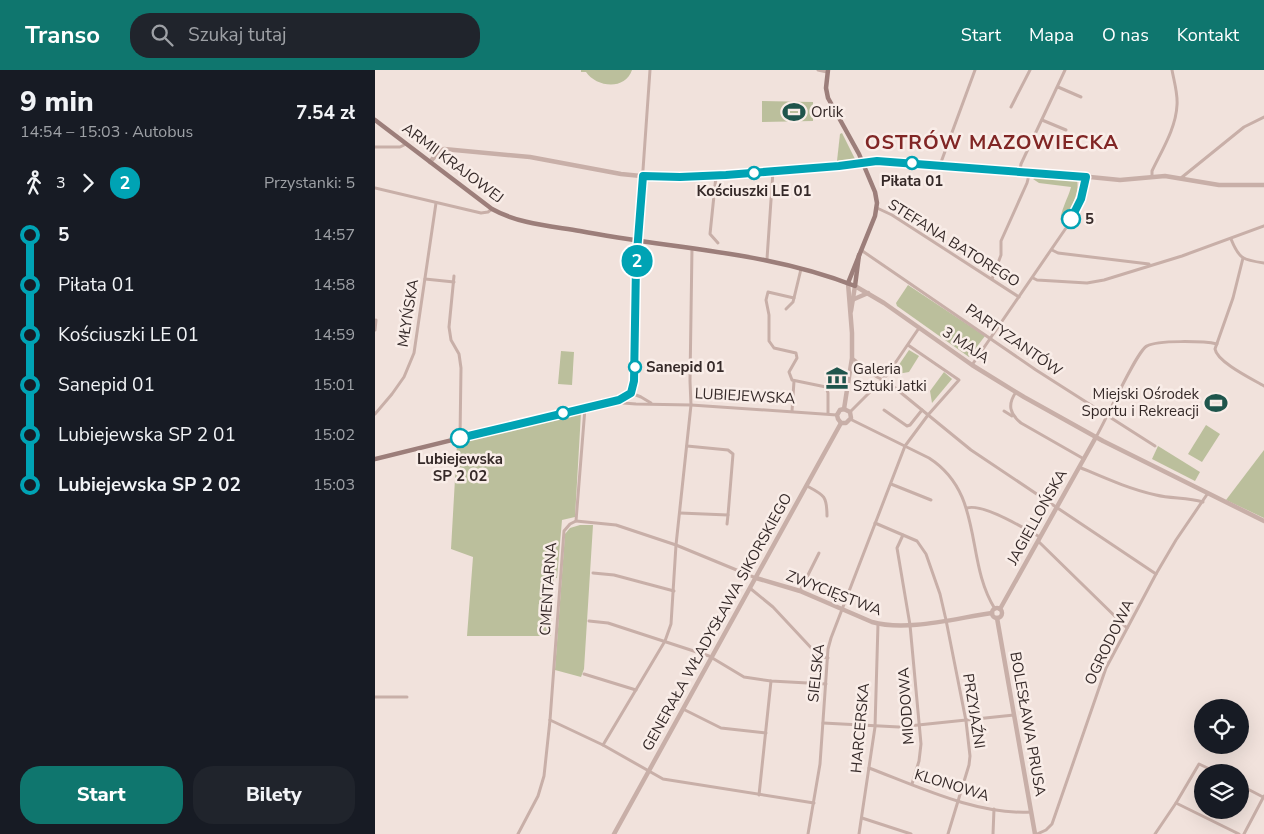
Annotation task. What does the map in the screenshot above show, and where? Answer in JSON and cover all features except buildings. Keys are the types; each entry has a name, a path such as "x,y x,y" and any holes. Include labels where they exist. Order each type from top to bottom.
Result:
{"main road":[{"path":"827,71 826,88 828,98 863,164 875,192 877,208 848,283"},
{"name":"ARMII KRAJOWEJ","path":"375,120 492,209 506,216 638,241"},
{"path":"631,393 634,381 638,241"},
{"name":"3 MAJA","path":"638,241 767,259 855,286"},
{"path":"855,286 860,253"},
{"name":"LUBIEJEWSKA","path":"375,459 619,400 631,393"}],"street":[{"path":"638,241 650,70"},
{"path":"817,70 827,71"},
{"path":"940,165 975,70"},
{"path":"1011,107 1030,70"},
{"path":"1020,171 1021,164 1065,70"},
{"path":"1152,176 1152,171 1170,133 1175,117 1177,104 1172,70"},
{"path":"1058,87 1081,96"},
{"path":"1181,178 1244,127 1264,117"},
{"path":"1042,120 1066,130"},
{"path":"375,147 401,147 407,144"},
{"path":"430,162 443,149 530,156 643,176 716,176 863,164 877,161 1120,180 1165,176 1219,185 1264,185"},
{"path":"767,259 773,172"},
{"path":"992,279 1001,255 1001,241 1030,172"},
{"path":"716,176 710,234 718,243"},
{"path":"972,365 1052,250 1076,211 1086,177"},
{"path":"375,188 481,213 492,209"},
{"name":"MŁYŃSKA","path":"375,414 393,394 404,376 414,353 436,203"},
{"name":"STEFANA BATOREGO","path":"877,208 892,215 1019,297"},
{"path":"1033,278 1037,280 1087,283 1104,280 1182,256 1264,226"},
{"path":"1231,238 1237,253 1243,258 1264,264"},
{"path":"603,745 669,635 671,624 679,512 691,405 692,248"},
{"path":"1052,250 1058,253 1152,264"},
{"name":"PARTYZANTÓW","path":"860,253 991,338 1107,417 1155,446"},
{"path":"1243,258 1233,298 1215,349 1218,356 1264,386"},
{"path":"786,309 793,302 801,269"},
{"path":"455,276 449,327 451,340 459,354 461,368 460,438"},
{"path":"425,279 454,282"},
{"path":"848,283 847,293 851,311"},
{"path":"844,409 852,358 851,311 855,286"},
{"name":"3 MAJA","path":"855,286 972,365 1016,392 1096,437 1264,521"},
{"path":"794,298 768,292 765,300 769,314 769,344 774,348 794,351 797,356 789,372 790,378 794,381 826,387 828,393 828,413"},
{"path":"852,300 868,293"},
{"name":"MŁYŃSKA","path":"375,330 376,320"},
{"path":"844,409 840,410 837,414 838,419 841,423 847,423 850,419 850,412 883,380 919,328"},
{"path":"1096,437 1138,354 1147,346 1165,343 1217,344"},
{"name":"SIELSKA","path":"808,834 820,764 831,638 905,446 928,415 959,380 908,344"},
{"path":"852,358 922,410 971,450 1156,574"},
{"path":"793,411 794,381"},
{"path":"1012,416 1010,405 1016,392"},
{"path":"631,393 636,404"},
{"name":"LUBIEJEWSKA","path":"631,393 651,404"},
{"name":"LUBIEJEWSKA","path":"619,400 623,403 636,404 691,405 837,414"},
{"path":"585,407 576,521 615,525 676,545 756,578"},
{"path":"844,409 850,412"},
{"path":"884,410 907,426 910,426 922,410"},
{"path":"1004,411 1021,423 1084,459"},
{"path":"850,419 929,458 943,469 956,484 967,508 985,588 994,617 997,618"},
{"name":"GENERAŁA WŁADYSŁAWA SIKORSKIEGO","path":"615,834 841,423"},
{"name":"JAGIELLOŃSKA","path":"997,618 1002,615 1001,609 1096,437"},
{"path":"687,446 728,450 733,454 727,524"},
{"path":"1079,467 1139,491 1165,497 1203,502"},
{"path":"891,484 931,500"},
{"path":"807,486 822,494 827,500 827,516"},
{"name":"OGRODOWA","path":"1036,834 1046,830 1051,824 1103,674 1156,574 1176,540 1208,493"},
{"path":"967,508 976,507 985,510 1039,539 1127,628"},
{"path":"679,512 728,515"},
{"name":"CMENTARNA","path":"518,834 541,788 550,720 563,531 576,521"},
{"name":"PRZYJAŹNI","path":"875,523 917,541 922,547 940,594 966,721 970,756 948,834"},
{"name":"MIODOWA","path":"903,535 897,548 911,625 920,726 919,761 912,784"},
{"path":"800,591 819,553"},
{"path":"593,573 614,574 674,591"},
{"name":"ZWYCIĘSTWA","path":"756,578 800,591 878,624 911,625 1001,609"},
{"path":"751,589 773,607 815,652 820,656 828,658"},
{"name":"BOLESŁAWA PRUSA","path":"997,618 1036,834"},
{"path":"589,621 608,623 665,641 712,658 745,677 771,681 826,684"},
{"name":"HARCERSKA","path":"859,834 875,727 878,624"},
{"path":"584,674 636,690"},
{"path":"759,795 771,681"},
{"path":"375,697 407,697"},
{"path":"683,709 721,728 766,733"},
{"path":"823,723 875,727 920,726 1013,715"},
{"path":"550,720 603,745 663,779 813,803"},
{"name":"KLONOWA","path":"869,768 958,802 994,809 1031,812"},
{"path":"1155,834 1194,772"},
{"path":"1244,834 1264,797 1249,790"},
{"path":"1176,803 1239,834"},
{"path":"993,834 994,809"},
{"path":"862,818 911,834"}],"green space":[{"path":"581,70 632,70 623,81 617,84 610,84 596,81 586,72 581,72"},
{"name":"Orlik","path":"762,101 813,102 813,121 762,122"},
{"path":"842,133 855,159 837,161 840,134"},
{"path":"1038,176 1077,180 1076,196 1063,222 1061,221 1061,214 1071,187 1039,183 1033,179"},
{"path":"908,285 985,336 969,357 897,306 896,303"},
{"path":"909,350 919,356 909,372 892,375"},
{"path":"561,351 574,352 572,385 558,384"},
{"path":"944,372 952,379 932,403 930,391"},
{"path":"581,413 575,517 562,520 557,578 554,578 551,636 467,636 473,557 451,549 457,444"},
{"path":"1206,425 1220,434 1202,462 1188,454"},
{"path":"1158,446 1200,472 1195,481 1152,459"},
{"path":"1264,450 1264,518 1226,500"},
{"path":"580,525 593,525 584,669 581,677 555,670 565,534 570,528"}],"bus line":[{"name":"2","path":"460,438 619,400 631,393 634,381 636,265 643,176 726,175 855,165 877,161 1086,177 1081,199 1071,219"}],"place":[{"name":"Orlik","path":"794,112"},
{"name":"Piłata 01","path":"912,163"},
{"name":"Kościuszki LE 01","path":"754,173"},
{"name":"5","path":"1071,219"},
{"name":"Sanepid 01","path":"635,367"},
{"name":"Galeria Sztuki Jatki","path":"837,378"},
{"name":"Miejski Ośrodek Sportu i Rekreacji","path":"1216,403"},
{"name":"Lubiejewska SP 2 02","path":"460,438"}],"district":[{"name":"OSTRÓW MAZOWIECKA","path":"992,142"}]}
